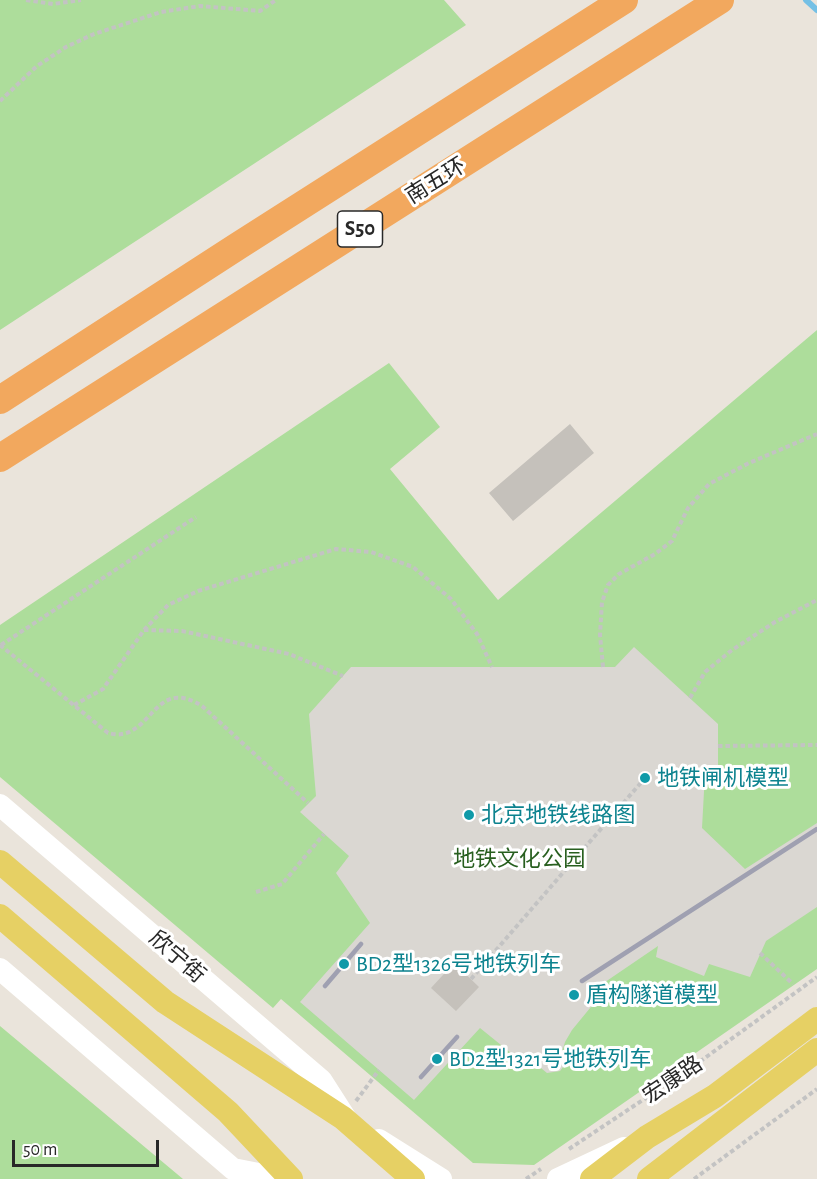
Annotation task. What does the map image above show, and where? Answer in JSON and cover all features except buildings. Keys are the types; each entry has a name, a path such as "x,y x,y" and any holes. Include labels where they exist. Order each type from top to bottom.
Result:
{"highway":[{"name":"S50","path":"0,400 624,0"},
{"name":"南五环","path":"0,458 720,0"}],"main road":[{"name":"欣宁街","path":"0,862 165,1002 344,1118 413,1179"},
{"path":"0,916 228,1112 291,1179"},
{"name":"宏康路","path":"592,1179 647,1137 715,1096 817,1019"},
{"path":"649,1179 817,1050"}],"street":[{"name":"欣宁街","path":"0,805 321,1080 344,1118"},
{"path":"0,969 233,1169 284,1179"},
{"path":"344,1118 441,1179"},
{"path":"551,1173 647,1137"}],"path":[{"path":"26,0 53,4 81,0"},
{"path":"0,101 37,66 66,47 94,34 161,12 200,6 260,11 276,0"},
{"path":"603,667 600,624 602,602 608,585 619,574 655,554 672,541 688,508 709,484 749,463 817,434"},
{"path":"196,517 0,645 108,733 123,734 162,704 176,697 190,699 202,706 308,804"},
{"path":"74,705 103,689 144,630 168,605 198,591 336,549 371,552 413,567 451,599 477,634 492,668"},
{"path":"690,698 705,672 732,651 775,622 817,600"},
{"path":"144,630 182,631 289,654 343,676"},
{"path":"718,746 817,746"},
{"path":"471,979 645,778"},
{"path":"256,892 282,884 324,834"},
{"path":"760,953 793,984"},
{"name":"宏康路","path":"562,1154 691,1068 817,977"},
{"path":"344,1118 380,1070"},
{"path":"694,1179 817,1089"},
{"path":"526,1179 551,1173"}],"green space":[{"path":"0,0 444,0 466,25 0,330"},
{"name":"地铁文化公园","path":"817,330 817,969 534,1165 473,1163 281,999 273,1008 0,777 0,625 389,363 440,427 390,469 498,600"},
{"path":"0,1026 183,1179 0,1179"}],"shaded area":[{"path":"634,647 718,724 718,767 705,773 702,828 745,869 817,823 817,907 766,941 750,977 709,964 704,976 656,957 658,946 589,993 595,1002 565,1042 562,1052 567,1062 560,1071 547,1073 536,1064 527,1066 480,1028 414,1100 300,1002 370,923 336,873 349,856 300,812 316,796 309,714 351,667 615,667"}],"waterway":[{"path":"806,0 817,10"}],"railway":[{"path":"582,981 817,829"},
{"path":"325,986 361,944"},
{"path":"421,1077 457,1037"}],"place":[{"name":"地铁闸机模型","path":"645,778"},
{"name":"北京地铁线路图","path":"469,815"},
{"name":"BD2型1326号地铁列车","path":"344,964"},
{"name":"盾构隧道模型","path":"574,995"},
{"name":"BD2型1321号地铁列车","path":"437,1059"}]}
